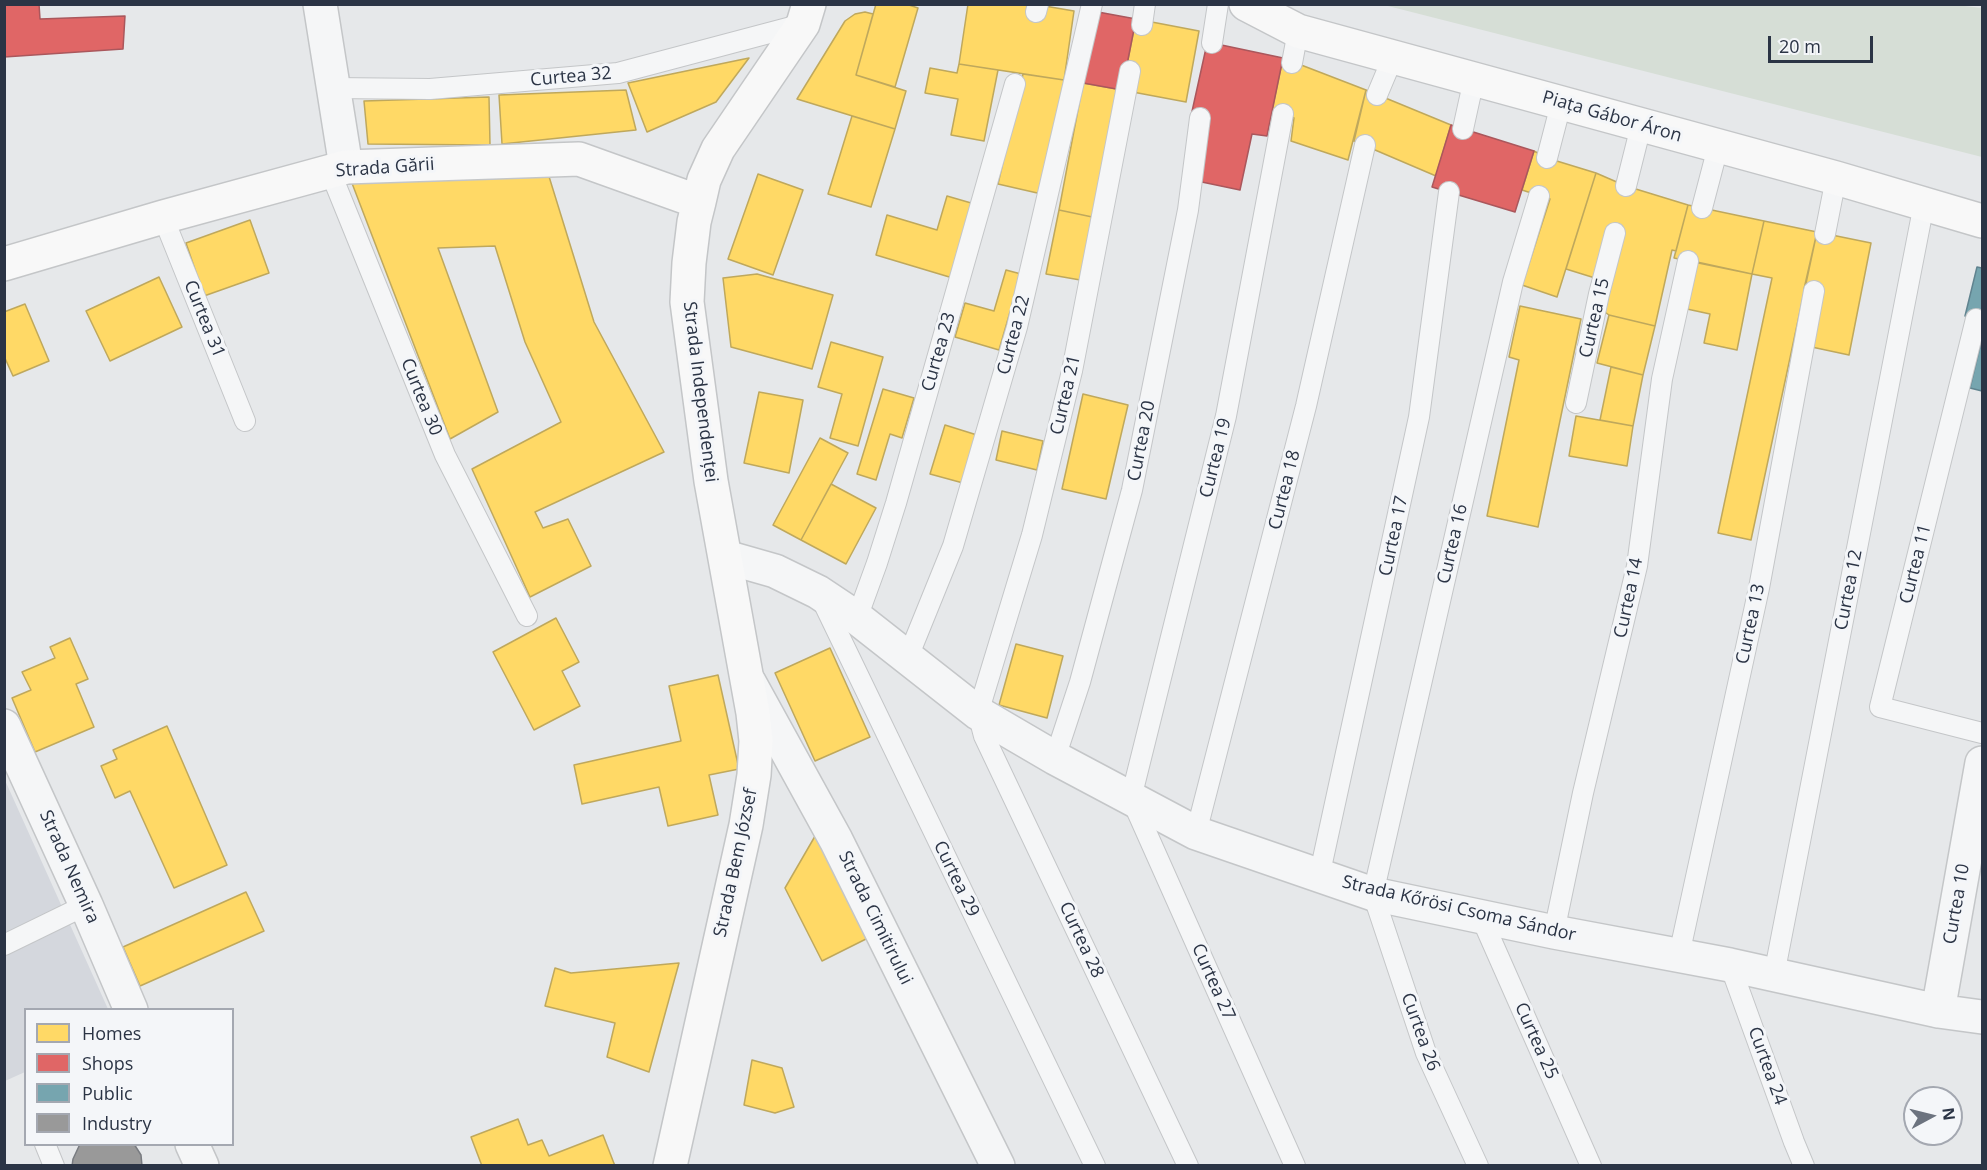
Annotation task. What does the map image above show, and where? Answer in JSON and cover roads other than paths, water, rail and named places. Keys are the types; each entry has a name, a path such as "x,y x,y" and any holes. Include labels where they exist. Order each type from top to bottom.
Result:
{"main road":[{"name":"Piața Gábor Áron","path":"1246,4 1298,31 1836,178 1983,221"},
{"name":"Strada Independenței","path":"726,557 711,481 687,302 694,222 704,180 718,149 806,14"},
{"name":"Strada Gării","path":"4,264 338,169 579,159 699,202"},
{"name":"Strada Bem József","path":"670,1166 746,825 754,775 756,741 753,713 726,557"}],"street":[{"path":"320,4 333,88 338,169"},
{"name":"Strada Kőrösi Csoma Sándor","path":"726,557 775,571 818,592 857,618 978,713 1055,758 1196,833 1372,894 1554,932 1730,965 1938,1011 1979,1024"},
{"name":"Strada Cimitirului","path":"745,674 836,840 998,1166"},
{"name":"Strada Nemira","path":"4,726 130,1008"},
{"name":"Curtea 10","path":"1938,1011 1983,763"},
{"path":"193,1146 202,1166"}],"lane":[{"name":"Curtea 22","path":"908,657 953,546 1017,327 1092,4"},
{"path":"1142,26 1144,4"},
{"path":"1212,43 1218,4"},
{"name":"Curtea 32","path":"333,88 430,89 618,73 806,14"},
{"path":"1292,63 1298,31"},
{"path":"1377,95 1393,57"},
{"name":"Curtea 21","path":"978,713 1032,535 1072,372 1130,71"},
{"path":"1463,129 1474,79"},
{"name":"Curtea 23","path":"857,618 896,503 1016,84"},
{"path":"1547,158 1562,104"},
{"name":"Curtea 19","path":"1131,798 1226,417 1283,114"},
{"name":"Curtea 20","path":"1055,758 1080,682 1132,490 1188,210 1200,118"},
{"path":"1626,186 1641,126"},
{"name":"Curtea 18","path":"1196,833 1306,406 1365,145"},
{"path":"1702,208 1719,147"},
{"name":"Curtea 30","path":"338,169 444,455 527,616"},
{"path":"1825,234 1836,178"},
{"name":"Curtea 17","path":"1319,877 1419,417 1449,192"},
{"name":"Curtea 16","path":"1372,894 1513,282 1539,196"},
{"name":"Curtea 12","path":"1774,975 1924,204"},
{"name":"Curtea 31","path":"163,217 245,421"},
{"name":"Curtea 15","path":"1576,404 1599,294 1615,233"},
{"name":"Curtea 14","path":"1554,932 1583,793 1637,566 1662,379 1688,261"},
{"name":"Curtea 13","path":"1680,955 1759,588 1814,291"},
{"name":"Curtea 11","path":"1976,319 1880,707 1983,732"},
{"name":"Curtea 29","path":"818,592 1095,1166"},
{"name":"Curtea 28","path":"978,713 984,736 1188,1166"},
{"name":"Curtea 27","path":"1131,798 1295,1166"},
{"name":"Curtea 26","path":"1372,894 1426,1053 1478,1166"},
{"path":"4,945 86,905"},
{"name":"Curtea 25","path":"1481,917 1592,1166"},
{"name":"Curtea 24","path":"1730,965 1804,1166"},
{"path":"46,1146 54,1166"}]}
